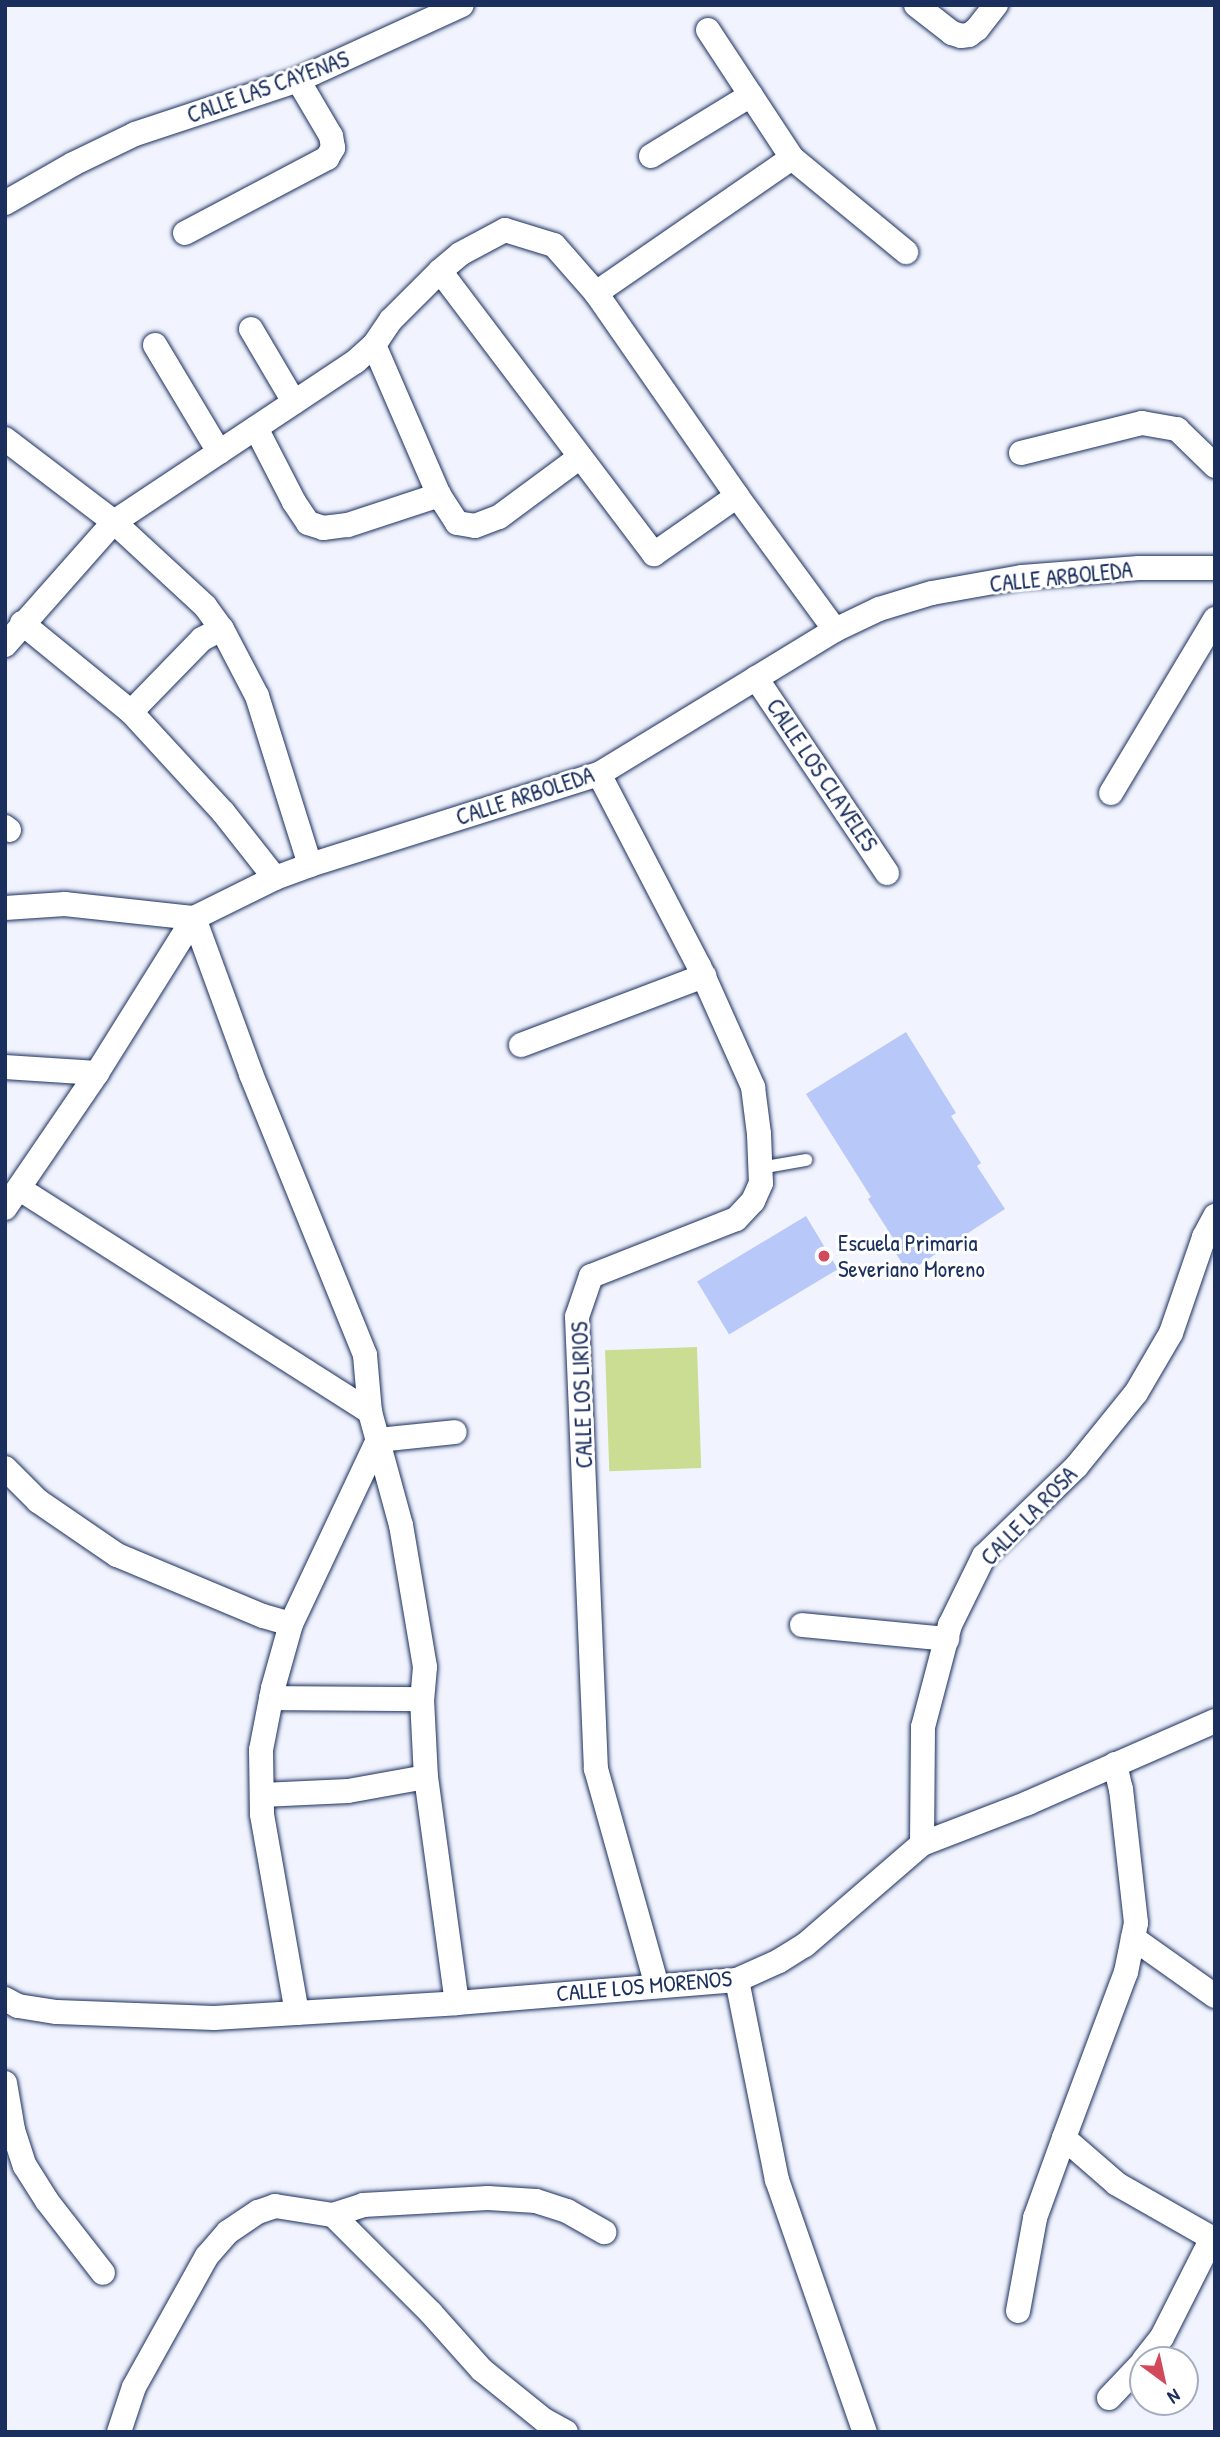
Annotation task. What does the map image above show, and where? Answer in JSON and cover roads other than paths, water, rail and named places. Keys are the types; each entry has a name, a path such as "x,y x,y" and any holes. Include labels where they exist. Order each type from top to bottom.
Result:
{"street":[{"name":"CALLE LAS CAYENAS","path":"5,203 73,164 135,134 298,80 462,5"},
{"path":"916,5 952,33 961,36 970,36 996,5"},
{"path":"708,30 792,158 906,252"},
{"path":"185,233 327,158 333,148 331,136 298,80"},
{"path":"652,156 751,95"},
{"path":"596,293 792,158"},
{"path":"5,645 114,522 256,428 374,345 391,320 440,271 460,254 505,230 554,245 596,293 737,496 835,630"},
{"path":"440,271 654,554 737,496"},
{"path":"250,329 294,402"},
{"path":"155,345 219,452"},
{"path":"374,345 439,495 457,523 475,526 499,517 580,457"},
{"path":"1021,453 1142,423 1177,429 1215,466"},
{"path":"256,428 294,502 308,523 323,528 348,525 439,495"},
{"path":"5,439 114,522 197,598 222,629 257,696 310,865"},
{"name":"CALLE ARBOLEDA","path":"194,918 275,878 310,865 599,774 835,630 878,609 932,593 1009,579 1139,568 1215,568"},
{"path":"1111,793 1215,619"},
{"path":"22,623 131,712 223,812 275,878"},
{"path":"131,712 202,639 222,629"},
{"name":"CALLE LOS CLAVELES","path":"755,678 887,873"},
{"name":"CALLE LOS LIRIOS","path":"599,774 704,976 753,1087 761,1183 753,1201 736,1219 591,1276 577,1317 596,1769 657,1986"},
{"path":"5,908 65,904 194,918"},
{"path":"194,918 97,1073 13,1198 370,1412"},
{"path":"194,918 251,1074 365,1356 370,1412 401,1525 425,1667 422,1699 426,1777 457,2003"},
{"path":"521,1045 704,976"},
{"path":"5,1067 97,1073"},
{"name":"CALLE LA ROSA","path":"922,1844 923,1727 950,1625 985,1556 1076,1467 1136,1393 1171,1333 1215,1216"},
{"path":"378,1440 455,1432"},
{"path":"297,2013 262,1795 261,1750 290,1623 378,1440"},
{"path":"5,1468 38,1502 117,1555 263,1616 290,1623"},
{"path":"802,1625 947,1639"},
{"path":"271,1698 422,1699"},
{"name":"CALLE LOS MORENOS","path":"5,1999 18,2006 57,2012 214,2018 457,2003 737,1980 806,1945 922,1844 1215,1721"},
{"path":"1018,2311 1035,2218 1126,1972 1136,1923 1121,1789 1115,1764"},
{"path":"262,1795 348,1791 426,1777"},
{"path":"1133,1938 1215,1996"},
{"path":"737,1980 776,2180 864,2432"},
{"path":"5,2083 13,2130 25,2166 47,2201 103,2273"},
{"path":"1064,2138 1117,2184 1213,2239 1155,2346"},
{"path":"119,2432 134,2387 206,2256 228,2232 258,2212 275,2206 333,2215 363,2205 488,2198 536,2201 567,2211 604,2232"},
{"path":"333,2215 431,2313 482,2370 544,2420 566,2432"},
{"path":"1109,2398 1129,2377"}],"lane":[{"path":"760,1168 806,1160"}],"place":[{"name":"Escuela Primaria Severiano Moreno","path":"824,1256"}]}
